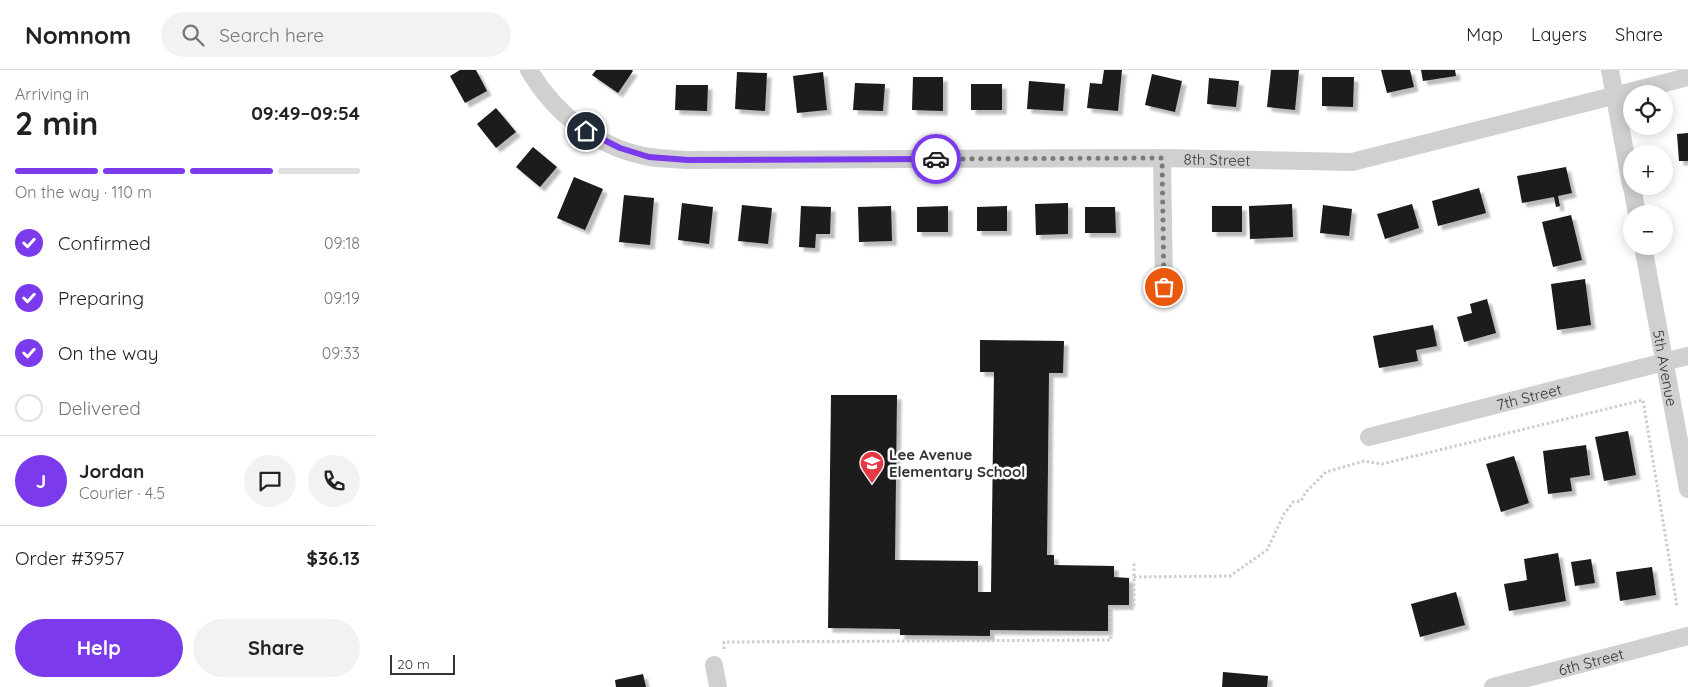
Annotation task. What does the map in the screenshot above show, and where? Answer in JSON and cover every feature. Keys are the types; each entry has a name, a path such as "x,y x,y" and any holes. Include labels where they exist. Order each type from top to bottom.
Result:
{"street":[{"name":"8th Street","path":"529,70 537,84 567,117 586,131 620,148 649,157 688,160 1162,158 1351,162 1688,76"},
{"path":"1610,70 1623,145"},
{"path":"1162,158 1164,287"},
{"name":"5th Avenue","path":"1645,255 1688,489"},
{"name":"7th Street","path":"1369,437 1688,356"},
{"name":"6th Street","path":"1493,687 1688,636"},
{"path":"714,665 718,687"}],"path":[{"path":"1134,577 1230,576 1267,550 1284,514 1293,502 1301,501 1306,492 1326,472 1364,461 1382,464 1643,400 1677,606"},
{"path":"724,650 724,642 1111,640 1111,609 1134,608 1134,562"}],"building":[{"path":"460,70 476,70 487,91 465,103 450,76"},
{"path":"596,70 633,71 618,93 592,75"},
{"path":"1104,70 1122,70 1118,111 1087,108 1090,83 1102,84"},
{"path":"1271,70 1299,70 1295,110 1267,107"},
{"path":"1381,70 1410,70 1414,87 1387,93"},
{"path":"1421,70 1455,70 1456,76 1423,81"},
{"path":"737,72 767,73 765,111 735,109"},
{"path":"823,72 827,110 797,113 793,76"},
{"path":"1152,74 1182,81 1175,112 1145,105"},
{"path":"913,77 943,77 943,111 912,110"},
{"path":"1322,77 1354,77 1353,107 1322,106"},
{"path":"1209,78 1239,81 1236,107 1207,104"},
{"path":"1029,81 1065,84 1063,111 1027,109"},
{"path":"855,83 885,84 883,111 853,110"},
{"path":"971,84 1002,84 1002,110 971,110"},
{"path":"676,85 708,85 707,111 675,110"},
{"path":"496,108 516,132 496,148 477,124"},
{"path":"1688,133 1688,161 1679,161 1677,134"},
{"path":"533,147 557,167 540,187 516,167"},
{"path":"1566,167 1572,193 1558,196 1560,206 1556,207 1554,197 1522,203 1517,176"},
{"path":"574,177 603,189 585,230 557,218"},
{"path":"1479,188 1486,213 1438,226 1432,201"},
{"path":"624,195 654,198 650,245 619,242"},
{"path":"682,203 713,207 709,244 678,240"},
{"path":"1068,203 1068,234 1036,235 1035,204"},
{"path":"1292,204 1293,237 1250,239 1249,206"},
{"path":"1412,204 1419,228 1385,239 1377,214"},
{"path":"742,205 772,208 768,244 738,241"},
{"path":"1323,205 1352,209 1349,236 1320,233"},
{"path":"801,206 831,207 830,234 816,234 815,248 799,247"},
{"path":"891,206 892,241 859,242 858,207"},
{"path":"948,206 948,232 917,232 917,207"},
{"path":"1007,206 1007,231 977,231 977,207"},
{"path":"1212,206 1242,206 1242,232 1212,232"},
{"path":"1085,207 1115,207 1116,233 1085,233"},
{"path":"1571,215 1582,260 1553,267 1542,222"},
{"path":"1585,279 1591,325 1557,330 1551,284"},
{"path":"1487,299 1496,333 1464,342 1457,317 1472,313 1470,304"},
{"path":"1433,325 1437,346 1416,350 1418,361 1379,368 1373,336"},
{"path":"980,340 1064,341 1063,373 1049,373 1047,555 1054,555 1054,565 1114,566 1114,577 1129,578 1129,605 1108,605 1108,631 990,630 990,636 900,635 900,629 828,628 831,395 897,395 895,560 978,561 978,592 991,592 994,372 980,372"},
{"path":"1628,431 1636,475 1604,481 1595,437"},
{"path":"1586,445 1590,475 1570,478 1572,491 1548,494 1543,451"},
{"path":"1514,456 1529,503 1501,512 1486,464"},
{"path":"1558,553 1566,601 1509,611 1504,584 1527,580 1524,559"},
{"path":"1591,559 1595,583 1575,586 1571,562"},
{"path":"1652,567 1656,595 1620,601 1616,572"},
{"path":"1456,592 1465,625 1420,637 1411,604"},
{"path":"1223,672 1268,676 1267,687 1222,687"},
{"path":"643,674 646,687 616,687 615,680"}],"way so far":[{"path":"936,159 1162,158 1164,287"}],"place":[{"name":"Lee Avenue Elementary School","path":"872,484"}],"route":[{"path":"586,131 620,148 649,157 688,160 936,159"}]}
